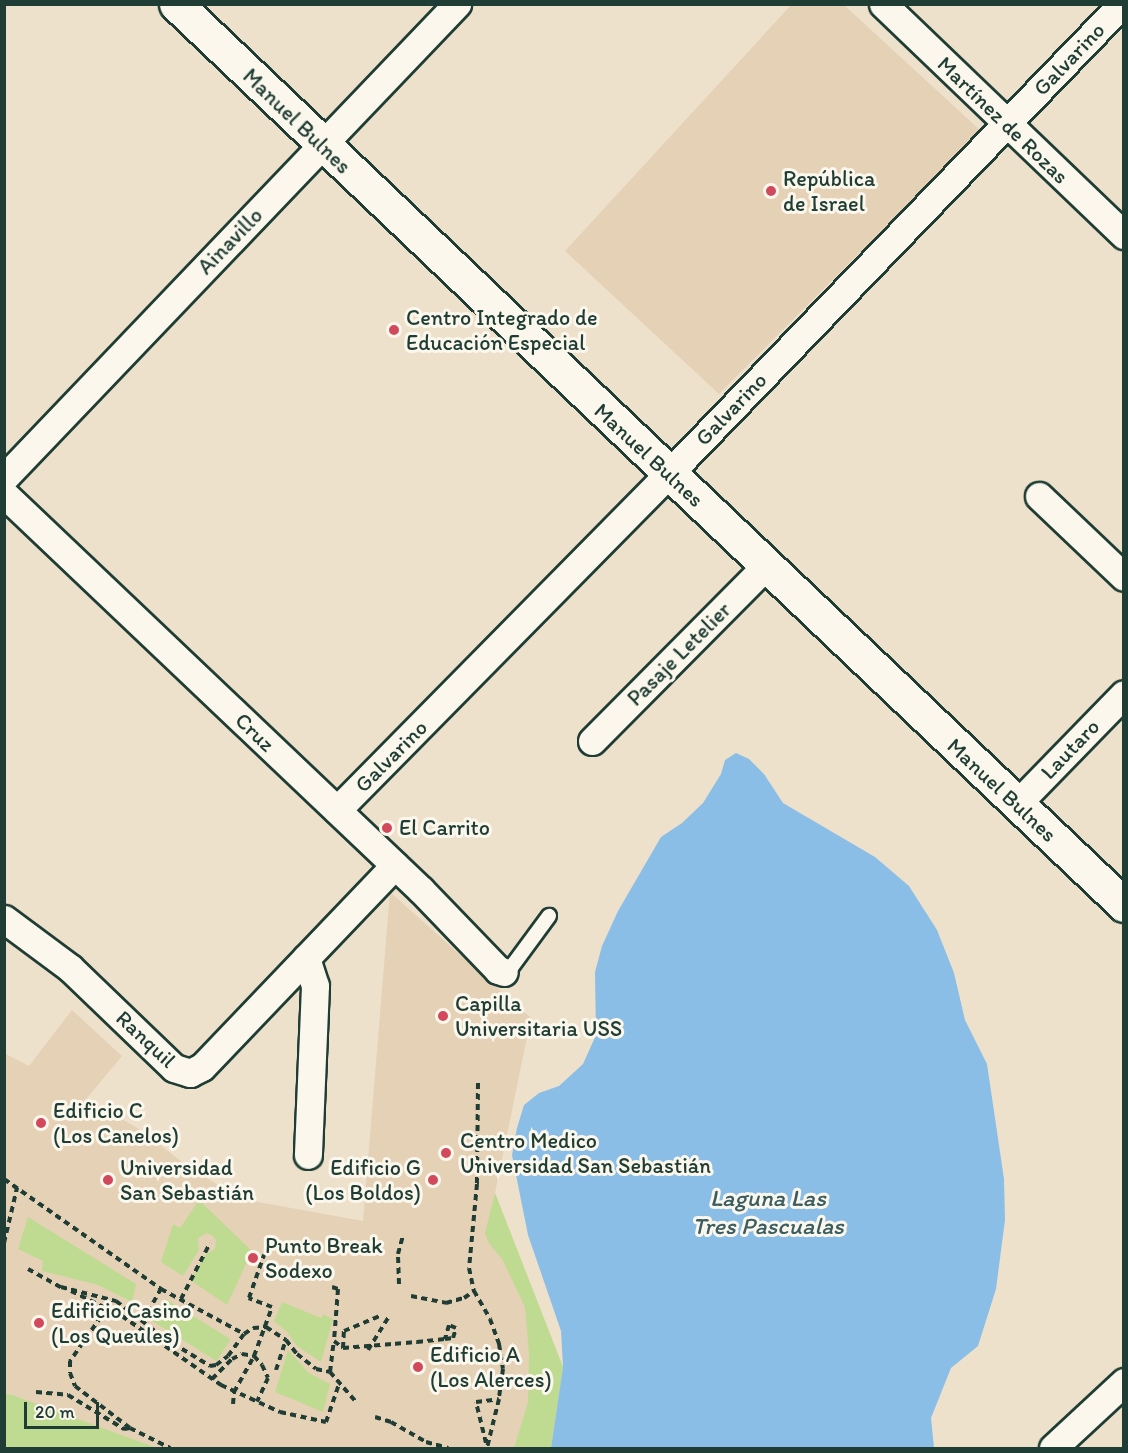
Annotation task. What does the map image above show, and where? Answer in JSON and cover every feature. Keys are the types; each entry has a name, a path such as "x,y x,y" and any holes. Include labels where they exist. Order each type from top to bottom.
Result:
{"main road":[{"name":"Manuel Bulnes","path":"176,4 321,145 1124,904"}],"street":[{"name":"Ainavillo","path":"4,478 457,4"},
{"name":"Martínez de Rozas","path":"883,4 1124,235"},
{"name":"Galvarino","path":"337,810 668,474 1122,4"},
{"name":"Cruz","path":"4,494 337,810 498,970 504,972"},
{"path":"1039,496 1124,577"},
{"name":"Pasaje Letelier","path":"592,741 766,566"},
{"name":"Lautaro","path":"1017,804 1124,694"},
{"name":"Ranquil","path":"4,920 70,968 181,1072 190,1073 202,1068 394,865"},
{"path":"306,958 315,986 308,1155"},
{"path":"1053,1449 1124,1382"}],"lane":[{"path":"504,972 510,969 549,916"}],"path":[{"path":"478,1083 477,1184 469,1268 474,1291 490,1318 499,1344 503,1369 499,1399 487,1447"},
{"path":"4,1179 160,1289 244,1334"},
{"path":"4,1243 17,1188"},
{"path":"399,1284 398,1254 404,1235"},
{"path":"181,1299 210,1243"},
{"path":"233,1404 234,1392 254,1356 272,1307 249,1298 264,1256"},
{"path":"28,1269 107,1308 211,1379 234,1392 280,1412 326,1422 339,1384"},
{"path":"61,1287 116,1301 210,1366 216,1365 228,1356 244,1334 253,1328 266,1327 286,1340 297,1354 316,1369 330,1372 355,1401"},
{"path":"330,1372 338,1289 332,1287"},
{"path":"142,1321 160,1289"},
{"path":"411,1296 446,1303 464,1298 474,1291"},
{"path":"107,1308 70,1361 70,1373 75,1386 130,1428 170,1449"},
{"path":"343,1348 344,1331 382,1315"},
{"path":"369,1348 388,1318"},
{"path":"334,1341 343,1348 369,1348 445,1339"},
{"path":"276,1370 286,1340"},
{"path":"211,1379 231,1359 242,1354 254,1356 262,1365 268,1378 257,1402"},
{"path":"36,1392 68,1395 124,1429 130,1428"},
{"path":"487,1447 476,1402 499,1399"},
{"path":"375,1417 391,1422 426,1442 448,1449"}],"shaded area":[{"name":"República de Israel","path":"791,5 844,5 981,131 719,394 565,251"},
{"name":"Universidad San Sebastián","path":"390,892 531,1018 495,1193 563,1367 551,1448 5,1448 4,1053 29,1066 72,1010 122,1056 87,1098 142,1131 190,1168 242,1199 363,1221"}],"green space":[{"path":"495,1193 563,1367 551,1448 514,1448 528,1402 529,1354 525,1307 502,1259 489,1243 485,1233"},
{"path":"199,1200 252,1251 227,1305 190,1280 206,1254 215,1249 216,1240 213,1236 207,1233 198,1238 199,1250 183,1276 161,1262 173,1224 180,1228"},
{"path":"28,1217 136,1284 132,1302 98,1285 42,1271 43,1261 18,1249"},
{"path":"166,1299 230,1339 217,1361 152,1321"},
{"path":"282,1302 321,1318 323,1314 333,1319 321,1362 297,1346 287,1332 274,1321"},
{"path":"288,1350 309,1373 330,1384 323,1412 275,1392"},
{"path":"5,1394 12,1395 157,1448 5,1448"}],"water":[{"name":"Laguna Las Tres Pascualas","path":"736,753 749,759 764,774 783,803 875,857 909,886 937,930 954,973 965,1020 987,1064 1004,1179 1005,1220 996,1289 978,1346 951,1368 931,1418 934,1448 551,1448 563,1367 561,1331 528,1235 512,1155 517,1128 524,1105 539,1093 559,1086 583,1064 596,1035 595,972 602,946 618,911 661,837 682,823 703,803 721,774 725,760"}],"place":[{"name":"República de Israel","path":"771,191"},
{"name":"Centro Integrado de Educación Especial","path":"394,330"},
{"name":"El Carrito","path":"387,828"},
{"name":"Capilla Universitaria USS","path":"443,1016"},
{"name":"Edificio C (Los Canelos)","path":"41,1123"},
{"name":"Centro Medico Universidad San Sebastián","path":"446,1153"},
{"name":"Universidad San Sebastián","path":"108,1180"},
{"name":"Edificio G (Los Boldos)","path":"433,1180"},
{"name":"Punto Break Sodexo","path":"253,1258"},
{"name":"Edificio Casino (Los Queules)","path":"39,1323"},
{"name":"Edificio A (Los Alerces)","path":"418,1367"}]}
